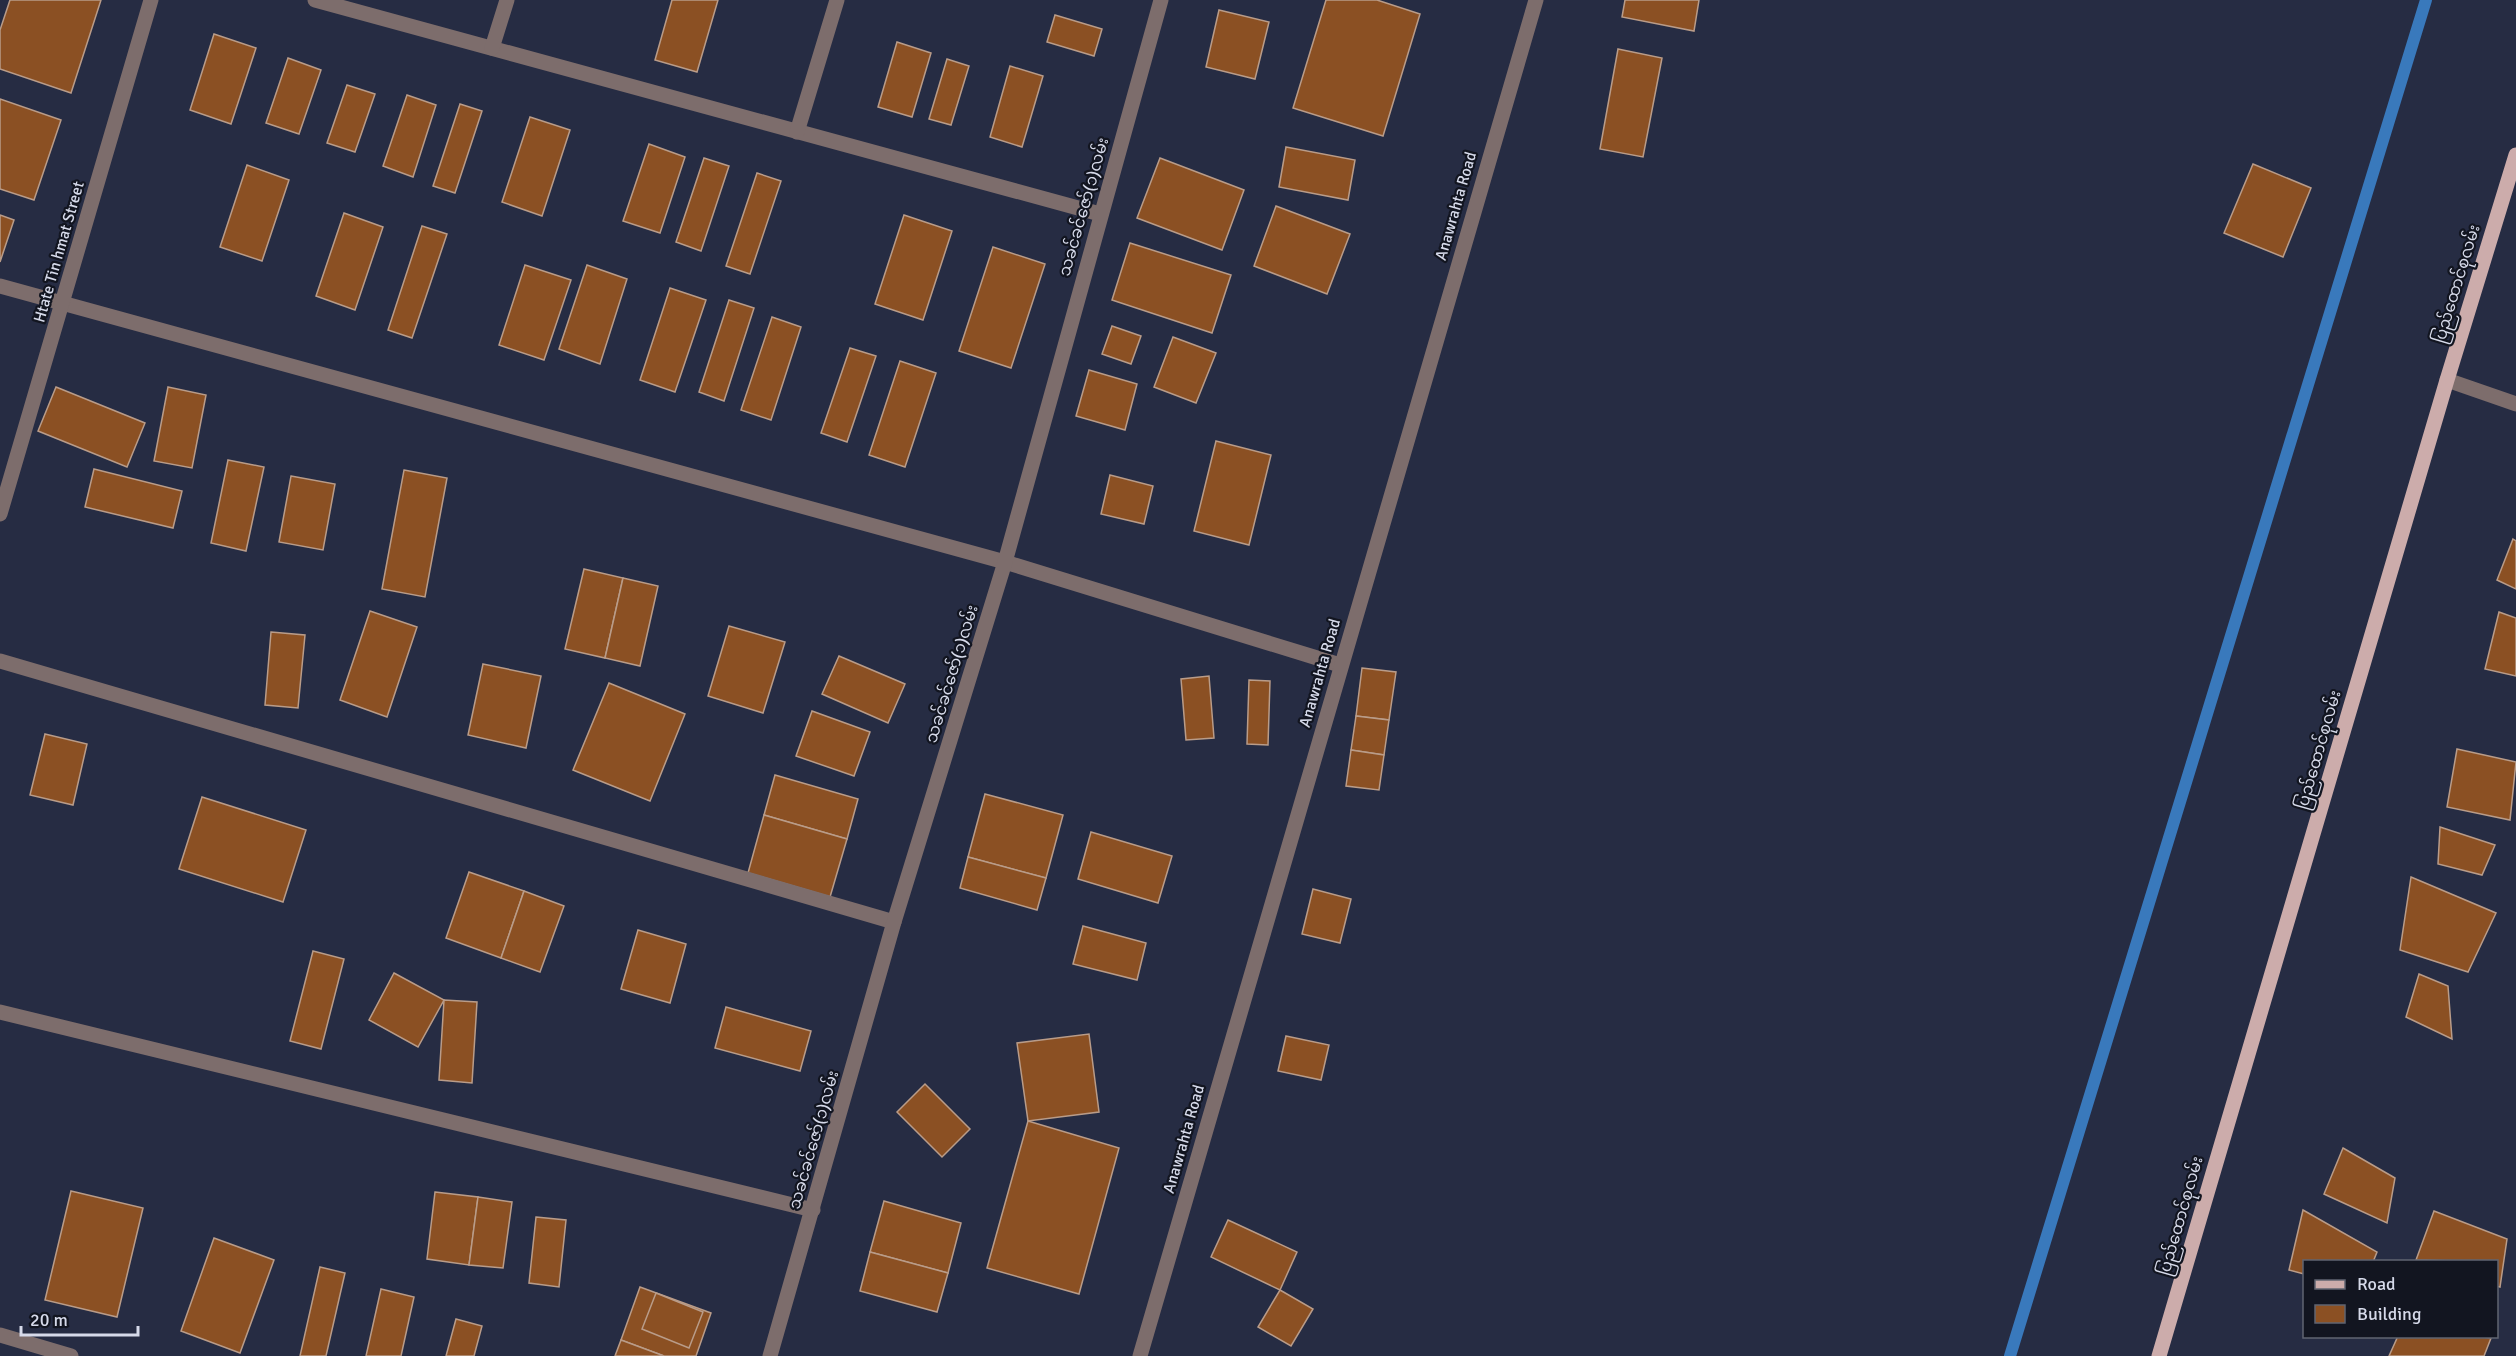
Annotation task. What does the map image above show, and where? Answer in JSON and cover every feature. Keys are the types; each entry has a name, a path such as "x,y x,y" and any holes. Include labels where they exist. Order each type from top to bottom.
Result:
{"main road":[{"name":"ပြည်ထောင်စုလမ်း","path":"2159,1356 2516,154"}],"street":[{"name":"Htate Tin hmat Street","path":"0,514 151,0"},
{"path":"315,0 1100,214"},
{"path":"492,48 507,0"},
{"path":"797,132 837,0"},
{"name":"သခင်ခင်ဇော်(၁)လမ်း","path":"770,1356 894,922 1005,562 1161,0"},
{"name":"Anawrahta Road","path":"1140,1356 1536,0"},
{"path":"0,286 1005,562 1340,665"},
{"path":"2447,380 2516,404"},
{"path":"0,662 894,922"},
{"path":"0,1012 813,1210"},
{"path":"0,1335 71,1356"}],"building":[{"path":"10,0 101,0 71,93 0,69 0,30"},
{"path":"672,0 718,0 697,72 655,60"},
{"path":"1326,0 1377,0 1420,14 1383,136 1293,108"},
{"path":"1625,0 1699,0 1694,31 1622,17"},
{"path":"1219,10 1269,22 1255,79 1206,67"},
{"path":"1055,15 1102,29 1094,56 1047,42"},
{"path":"214,34 256,48 231,124 190,110"},
{"path":"897,42 931,53 912,117 878,107"},
{"path":"1618,49 1662,58 1643,157 1600,149"},
{"path":"288,58 321,70 299,134 266,123"},
{"path":"947,59 969,66 951,125 929,119"},
{"path":"1010,66 1043,76 1022,147 990,137"},
{"path":"347,85 375,94 355,152 327,143"},
{"path":"407,95 436,105 413,177 383,166"},
{"path":"0,99 61,120 34,200 0,189"},
{"path":"460,104 482,111 455,193 433,186"},
{"path":"530,117 570,130 542,216 502,202"},
{"path":"649,144 685,157 660,233 623,221"},
{"path":"1286,147 1355,160 1348,200 1279,187"},
{"path":"704,158 729,166 701,251 676,242"},
{"path":"1160,158 1244,190 1222,250 1137,218"},
{"path":"2253,164 2311,188 2283,257 2224,233"},
{"path":"247,165 289,180 262,261 220,247"},
{"path":"757,173 781,181 750,274 726,266"},
{"path":"1276,206 1350,234 1327,294 1254,266"},
{"path":"344,213 383,227 355,310 316,296"},
{"path":"0,215 14,220 0,262"},
{"path":"904,215 952,231 923,320 875,304"},
{"path":"422,226 447,234 412,338 388,330"},
{"path":"1130,243 1231,275 1212,333 1112,300"},
{"path":"993,247 1045,264 1011,368 959,351"},
{"path":"525,265 571,280 544,360 499,345"},
{"path":"587,265 627,279 600,364 559,349"},
{"path":"670,288 706,300 675,392 640,380"},
{"path":"729,300 754,308 724,401 699,392"},
{"path":"772,317 801,327 771,420 741,410"},
{"path":"1112,326 1141,336 1131,364 1102,354"},
{"path":"1173,337 1216,353 1196,403 1154,387"},
{"path":"850,348 876,356 847,442 821,433"},
{"path":"900,361 936,373 905,467 869,455"},
{"path":"1089,370 1137,384 1125,430 1076,416"},
{"path":"56,387 145,423 127,467 38,431"},
{"path":"168,387 206,395 192,468 154,461"},
{"path":"1216,441 1271,455 1249,545 1194,531"},
{"path":"228,460 264,467 246,551 211,543"},
{"path":"94,469 182,491 173,528 85,507"},
{"path":"404,470 447,478 425,597 382,589"},
{"path":"1110,475 1153,486 1144,524 1101,514"},
{"path":"291,476 335,484 323,550 279,542"},
{"path":"2513,539 2516,541 2516,589 2497,580"},
{"path":"584,569 623,578 605,658 565,649"},
{"path":"623,578 658,586 640,666 605,658"},
{"path":"370,611 417,627 387,717 340,700"},
{"path":"2499,612 2516,618 2516,676 2485,669"},
{"path":"729,626 785,642 763,713 708,696"},
{"path":"271,632 305,635 298,708 265,705"},
{"path":"839,656 905,684 888,723 822,694"},
{"path":"483,664 541,676 526,748 468,735"},
{"path":"1362,668 1396,672 1389,720 1356,716"},
{"path":"1209,676 1214,738 1186,740 1181,679"},
{"path":"1249,680 1270,681 1268,745 1247,744"},
{"path":"609,683 685,714 650,801 573,770"},
{"path":"812,711 870,732 854,776 796,756"},
{"path":"1356,716 1389,720 1384,755 1351,750"},
{"path":"45,734 87,744 73,805 30,795"},
{"path":"2457,749 2516,762 2510,820 2447,807"},
{"path":"1351,750 1384,755 1379,790 1346,786"},
{"path":"775,775 858,799 847,839 764,815"},
{"path":"985,794 1063,815 1046,878 968,857"},
{"path":"202,797 306,830 283,902 179,869"},
{"path":"764,815 847,839 830,897 748,873"},
{"path":"2440,827 2495,845 2482,875 2438,864"},
{"path":"1091,832 1172,856 1158,903 1078,879"},
{"path":"968,857 1046,878 1037,910 960,888"},
{"path":"469,872 524,891 501,958 446,938"},
{"path":"2411,877 2496,913 2468,972 2400,950"},
{"path":"1313,889 1351,899 1340,943 1302,934"},
{"path":"524,891 564,906 540,972 501,958"},
{"path":"1083,926 1146,943 1137,980 1073,964"},
{"path":"638,930 686,944 670,1003 621,989"},
{"path":"313,951 344,959 321,1049 290,1041"},
{"path":"394,973 444,1000 418,1047 369,1020"},
{"path":"2419,974 2448,986 2452,1039 2406,1017"},
{"path":"444,1000 477,1002 472,1083 439,1080"},
{"path":"726,1007 811,1031 800,1071 715,1048"},
{"path":"1089,1034 1099,1112 1028,1121 1017,1043"},
{"path":"1286,1036 1329,1045 1321,1080 1278,1071"},
{"path":"925,1084 970,1129 942,1157 897,1112"},
{"path":"1028,1121 1119,1148 1079,1294 987,1268"},
{"path":"2343,1148 2395,1178 2387,1223 2324,1194"},
{"path":"71,1191 143,1208 117,1317 45,1300"},
{"path":"435,1192 478,1197 469,1265 427,1259"},
{"path":"478,1197 512,1202 503,1268 469,1265"},
{"path":"884,1201 961,1223 948,1273 870,1252"},
{"path":"2303,1210 2377,1252 2374,1260 2303,1260 2303,1274 2289,1270"},
{"path":"2434,1211 2507,1239 2500,1287 2498,1286 2498,1260 2416,1260"},
{"path":"536,1217 566,1220 559,1287 529,1283"},
{"path":"1228,1220 1297,1252 1280,1290 1211,1257"},
{"path":"214,1238 274,1260 240,1353 181,1331"},
{"path":"870,1252 948,1273 937,1312 860,1291"},
{"path":"320,1267 345,1273 326,1356 300,1356"},
{"path":"640,1287 711,1313 696,1356 664,1356 621,1340"},
{"path":"381,1289 414,1297 401,1356 366,1356"},
{"path":"1280,1290 1313,1309 1291,1346 1258,1327"},
{"path":"656,1293 703,1312 689,1348 642,1329"},
{"path":"456,1319 482,1326 474,1356 446,1356"},
{"path":"2397,1338 2491,1338 2484,1356 2389,1356"},
{"path":"621,1340 664,1356 615,1356"}],"waterway":[{"path":"2010,1356 2426,0"}]}
